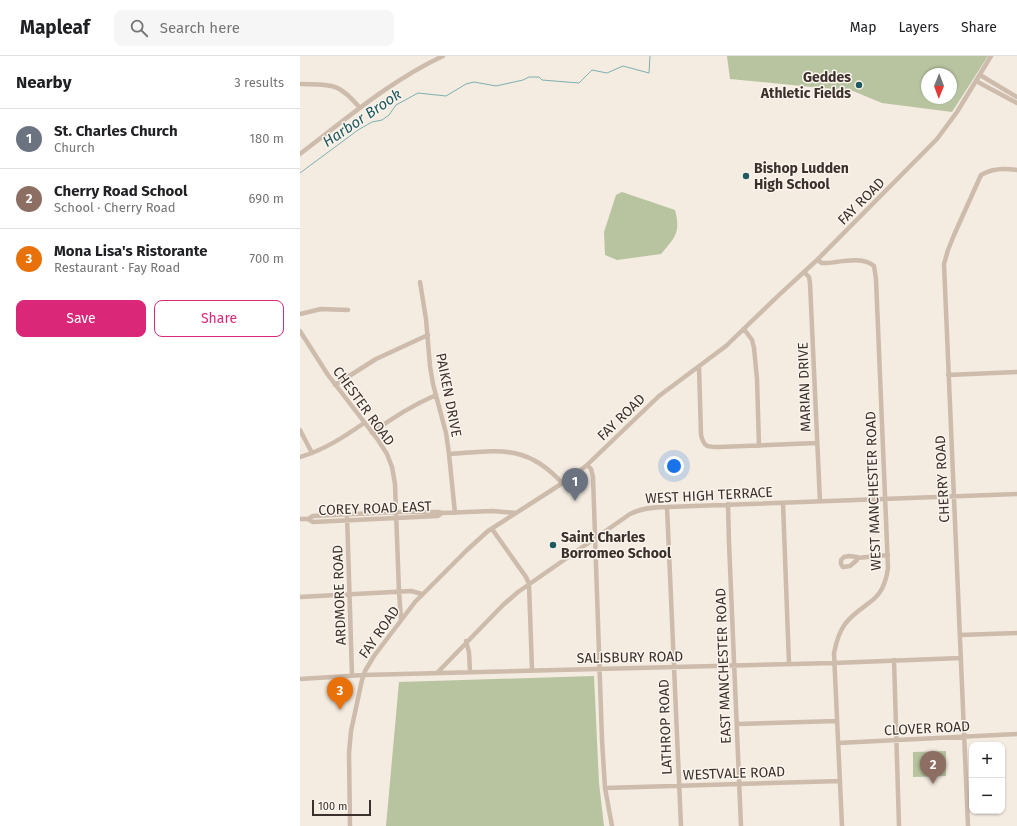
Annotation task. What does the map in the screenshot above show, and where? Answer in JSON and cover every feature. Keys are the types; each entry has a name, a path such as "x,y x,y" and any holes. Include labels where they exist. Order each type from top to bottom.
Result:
{"street":[{"path":"300,154 401,79 443,56"},
{"name":"FAY ROAD","path":"350,826 348,753 354,711 364,675 374,656 401,619 422,594 467,550 492,529 588,465 659,396 699,368 726,346 817,260 937,139 953,118 991,56"},
{"path":"980,75 1017,96"},
{"path":"976,81 1017,103"},
{"path":"300,84 337,87 344,91 360,108"},
{"name":"CHERRY ROAD","path":"968,826 944,264 948,250 981,175 992,169 1017,170"},
{"name":"WEST MANCHESTER ROAD","path":"817,260 819,262 827,263 859,260 869,262 874,267 876,279 886,499 888,574 884,587 872,601 845,624 836,642 834,653 842,826"},
{"name":"MARIAN DRIVE","path":"804,272 809,277 810,283 820,502"},
{"name":"PAIKEN DRIVE","path":"420,282 428,335 430,366 446,433 455,512"},
{"path":"300,314 321,309 348,310"},
{"path":"744,329 752,340 754,348 757,379 759,446"},
{"name":"CHESTER ROAD","path":"300,331 335,385 387,454 392,467 395,484 398,592 401,619"},
{"path":"335,385 376,359 428,335"},
{"path":"699,368 701,435 703,442 711,447 817,443"},
{"path":"948,375 1017,372"},
{"path":"372,433 413,405 436,395"},
{"path":"300,457 336,442 364,423"},
{"path":"300,430 312,453"},
{"path":"449,454 511,452 525,456 541,464 553,473 562,483"},
{"path":"588,465 591,469 593,477 605,788 612,826"},
{"name":"WEST HIGH TERRACE","path":"436,673 503,605 528,584 630,514 639,510 667,506 820,502 1017,494"},
{"path":"784,503 789,664"},
{"name":"EAST MANCHESTER ROAD","path":"728,504 741,826"},
{"name":"LATHROP ROAD","path":"667,506 681,826"},
{"name":"COREY ROAD EAST","path":"300,519 308,519 313,522 438,516 455,512 492,511 516,513"},
{"name":"COREY ROAD EAST","path":"308,519 313,516 396,512 438,512 442,514"},
{"name":"ARDMORE ROAD","path":"347,514 352,676"},
{"path":"492,529 526,577 528,584 532,670"},
{"path":"857,558 888,555"},
{"path":"300,597 411,591 422,594"},
{"path":"960,635 1017,633"},
{"path":"466,641 469,652 470,672"},
{"name":"SALISBURY ROAD","path":"300,679 364,675 961,658"},
{"path":"894,660 900,826"},
{"path":"737,724 837,721"},
{"name":"CLOVER ROAD","path":"838,743 1017,734"},
{"name":"WESTVALE ROAD","path":"605,788 840,782"}],"green space":[{"name":"Geddes Athletic Fields","path":"727,56 988,56 952,112 882,103 853,91 730,79"},
{"path":"622,192 675,210 677,218 676,234 661,254 617,260 605,255 604,232 616,195"},
{"path":"594,676 599,783 604,826 386,826 399,682"},
{"path":"946,751 946,776 913,777 913,752"}],"waterway":[{"name":"Harbor Brook","path":"300,173 358,130 372,122 382,120 389,115 396,105 418,93 446,96 466,84 474,82 496,86 523,80 529,77 539,77 542,80 579,83 592,70 607,73 623,66 649,73 650,56"}],"place":[{"name":"Geddes Athletic Fields","path":"859,85"},
{"name":"Bishop Ludden High School","path":"746,176"},
{"name":"St. Charles Church","path":"575,501"},
{"name":"Saint Charles Borromeo School","path":"553,545"},
{"name":"Mona Lisa's Ristorante","path":"340,710"},
{"name":"Cherry Road School","path":"933,784"}]}
